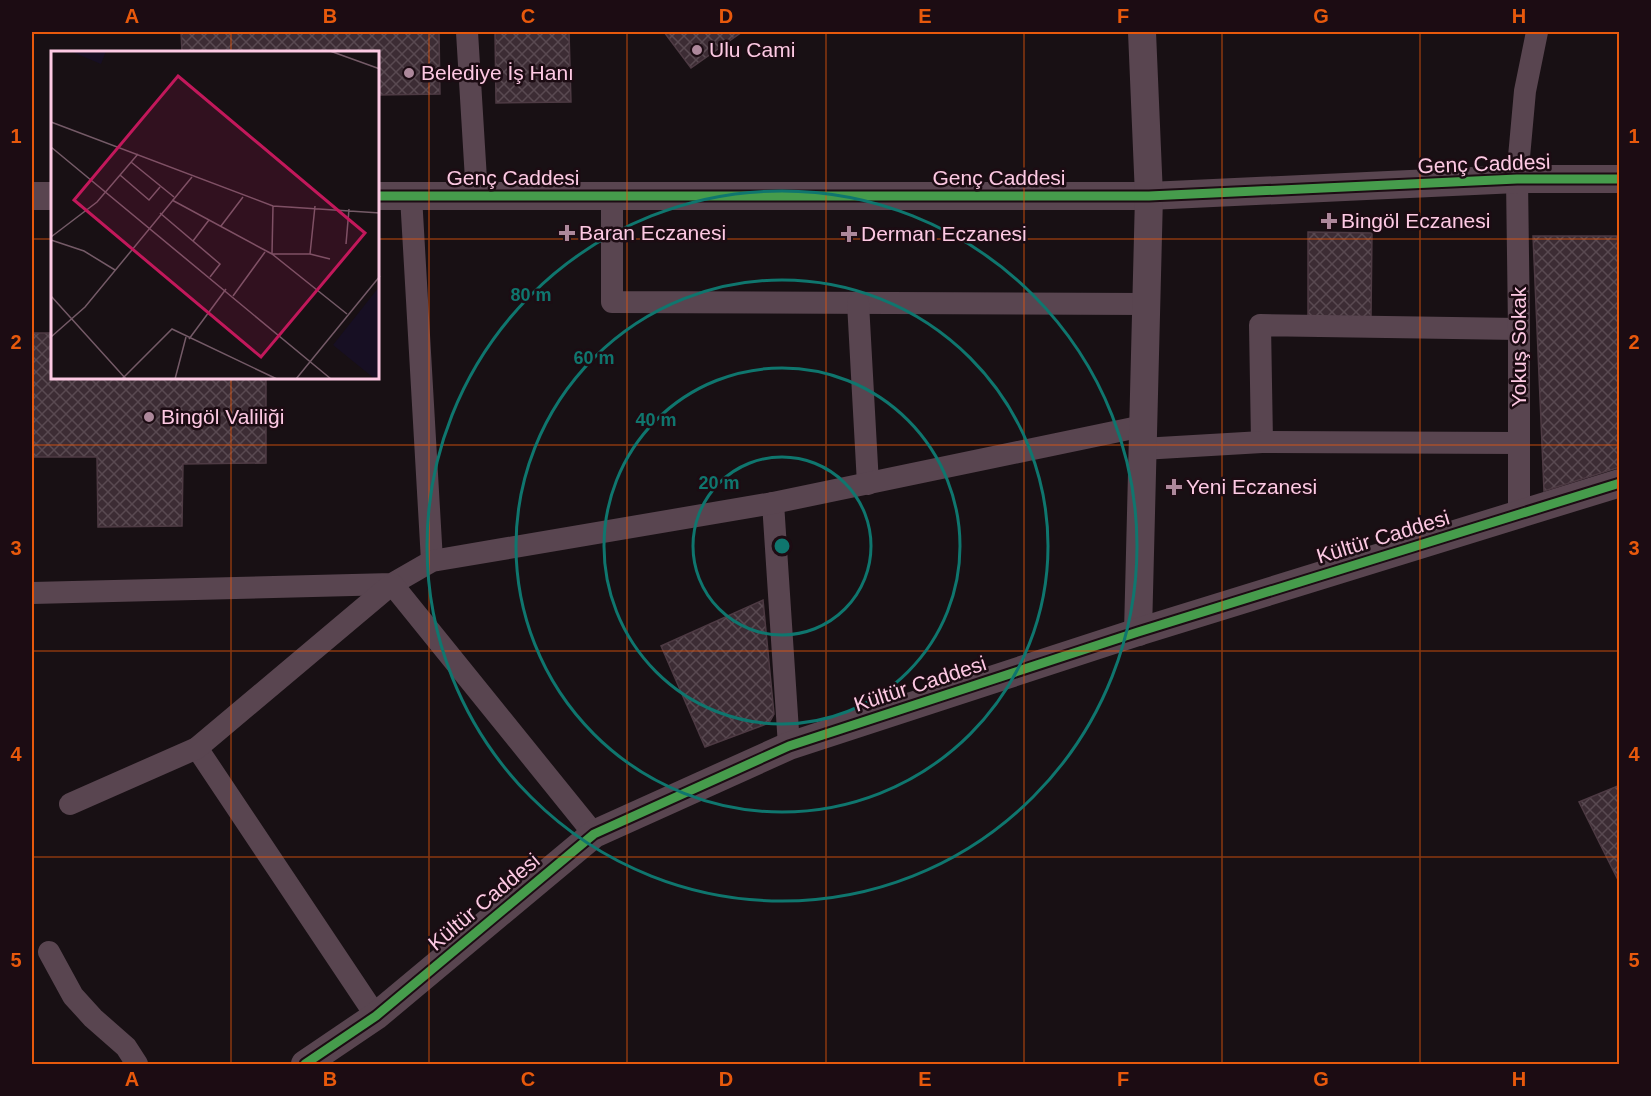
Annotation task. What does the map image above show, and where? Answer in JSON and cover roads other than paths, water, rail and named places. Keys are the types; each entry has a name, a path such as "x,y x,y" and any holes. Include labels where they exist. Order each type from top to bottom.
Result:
{"street":[{"path":"467,32 477,196"},
{"path":"1138,632 1149,196 1142,32"},
{"name":"Yokuş Sokak","path":"1519,514 1516,179 1525,91 1538,32"},
{"name":"Genç Caddesi","path":"380,196 1149,196 1516,179 1620,179"},
{"path":"32,195 51,196"},
{"path":"411,196 432,561"},
{"path":"612,196 612,302 1146,304"},
{"path":"858,303 868,484"},
{"path":"1262,442 1260,325 1519,329"},
{"path":"70,804 197,748 392,584 432,561 1143,438 1262,442 1519,443"},
{"name":"Kültür Caddesi","path":"305,1065 376,1016 594,834 789,746 1138,632 1620,483"},
{"path":"773,503 789,746"},
{"path":"32,593 392,584"},
{"path":"392,584 594,834"},
{"path":"197,748 376,1016"},
{"path":"49,952 73,996 93,1018 126,1047 137,1065"}],"place":[{"name":"Ulu Cami","path":"697,50"},
{"name":"Belediye İş Hanı","path":"409,73"},
{"name":"Bingöl Eczanesi","path":"1329,221"},
{"name":"Baran Eczanesi","path":"567,233"},
{"name":"Derman Eczanesi","path":"849,234"},
{"name":"Bingöl Valiliği","path":"149,417"},
{"name":"Yeni Eczanesi","path":"1174,487"}]}
